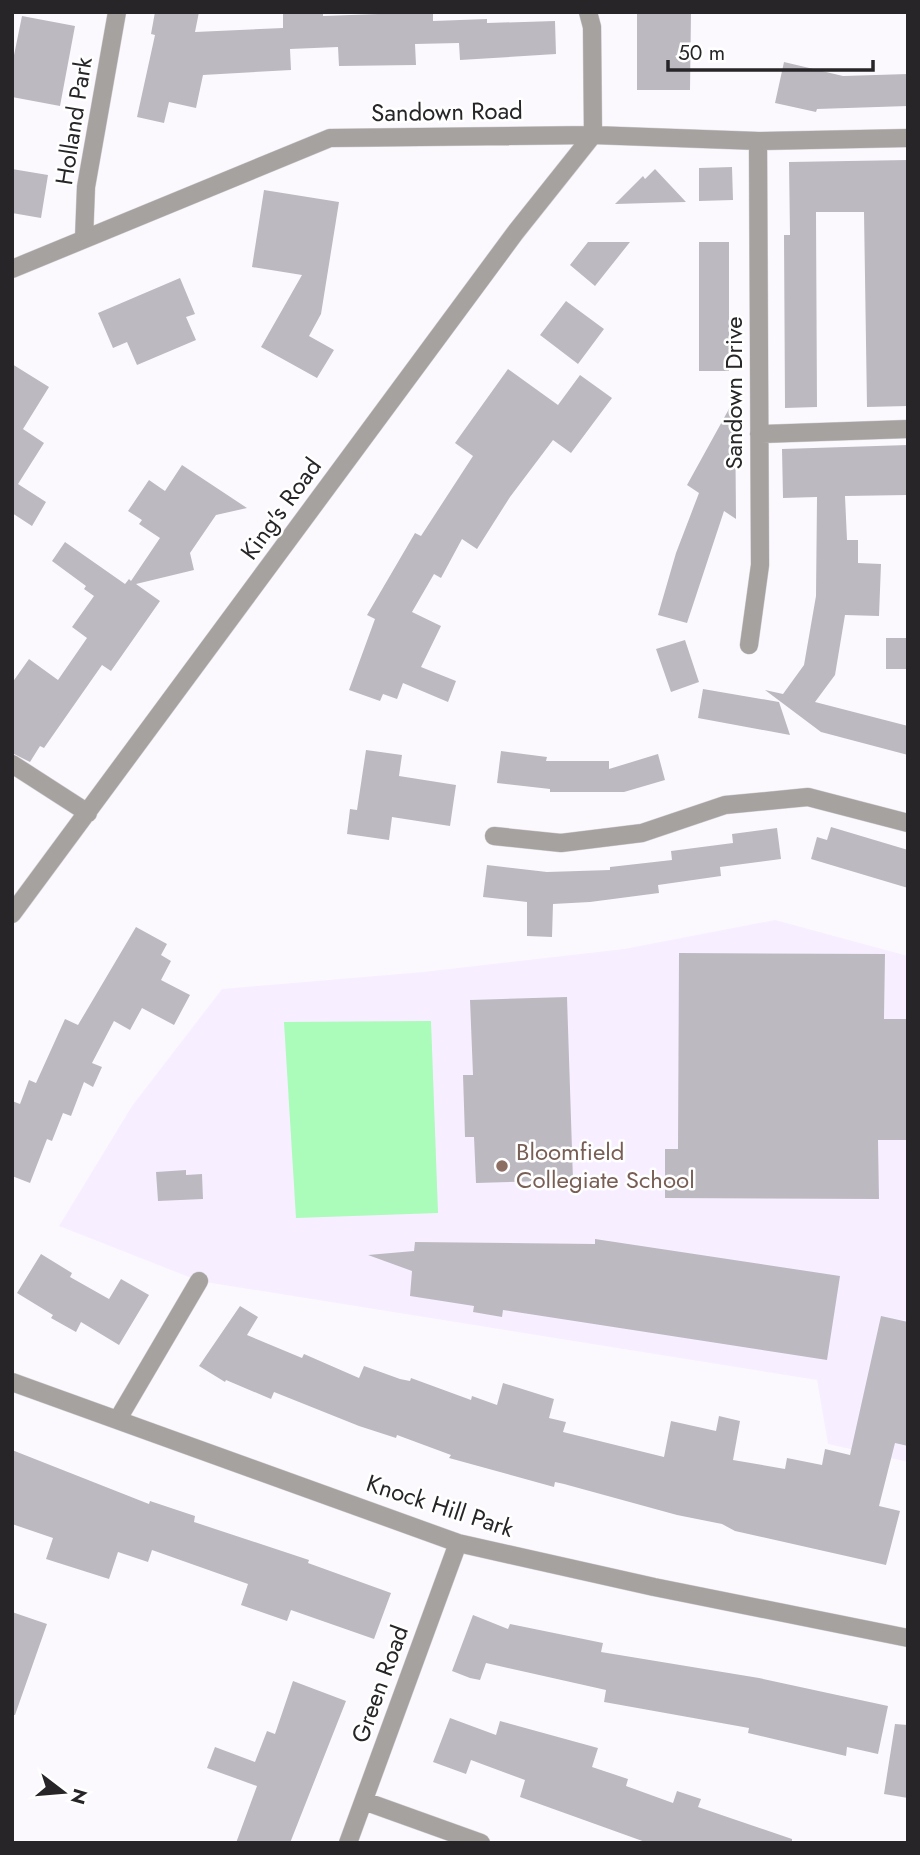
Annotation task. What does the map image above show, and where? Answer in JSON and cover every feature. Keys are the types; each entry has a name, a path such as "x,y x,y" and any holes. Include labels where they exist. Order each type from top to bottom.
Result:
{"street":[{"name":"Holland Park","path":"84,239 86,187 117,12"},
{"path":"588,12 592,27 593,135"},
{"name":"Sandown Road","path":"12,269 330,138 593,135 758,141 908,138"},
{"name":"King's Road","path":"12,914 514,233 593,135"},
{"name":"Sandown Drive","path":"749,645 760,565 758,141"},
{"path":"759,434 908,429"},
{"path":"12,764 88,813"},
{"path":"494,836 561,843 642,833 725,805 808,797 908,823"},
{"path":"118,1419 200,1281"},
{"name":"Knock Hill Park","path":"12,1382 458,1543 653,1587 908,1638"},
{"name":"Green Road","path":"348,1843 458,1543"},
{"path":"363,1801 481,1843"}],"shaded area":[{"name":"Bloomfield Collegiate School","path":"775,920 908,956 908,1462 828,1444 817,1380 199,1281 59,1226 132,1106 222,989 423,972 624,949"}],"green space":[{"path":"431,1021 438,1213 296,1218 284,1022"}],"building":[{"path":"155,12 199,12 195,32 283,28 283,12 323,12 323,16 433,12 433,21 555,21 556,54 460,60 459,43 415,44 416,65 339,66 338,47 290,49 291,70 203,75 196,108 169,102 164,123 137,117 155,35 151,34"},
{"path":"637,12 691,12 690,90 637,90"},
{"path":"22,16 75,26 60,106 12,97 12,65"},
{"path":"784,62 843,76 908,74 908,106 817,109 816,112 775,103"},
{"path":"908,160 908,406 867,407 864,212 816,212 817,407 785,408 784,235 790,235 789,162"},
{"path":"732,167 733,200 699,201 699,168"},
{"path":"12,169 48,175 41,218 12,213"},
{"path":"655,169 686,202 615,204 643,176 645,179"},
{"path":"264,190 339,202 321,314 309,336 334,350 317,378 261,347 302,275 252,267"},
{"path":"588,242 630,242 595,286 570,265"},
{"path":"699,242 729,242 729,371 699,371"},
{"path":"180,278 195,314 186,317 196,340 137,365 127,342 113,348 98,313"},
{"path":"566,301 604,329 578,364 540,335"},
{"path":"12,364 49,387 23,429 44,443 18,484 46,502 32,526 12,513"},
{"path":"508,369 558,405 580,375 612,398 571,453 553,440 510,497 477,549 462,539 441,578 434,574 412,612 441,626 421,667 456,681 448,702 403,683 397,699 383,694 380,701 349,690 375,619 367,615 415,533 421,536 473,456 455,443"},
{"path":"735,398 736,519 724,511 687,623 658,615 676,553 699,493 687,485"},
{"path":"908,445 908,495 845,496 847,540 858,540 858,563 881,564 879,616 845,615 835,675 815,702 908,726 908,755 821,732 765,690 783,694 804,665 816,596 817,497 783,498 782,449"},
{"path":"182,465 247,508 216,515 190,553 194,570 136,584 160,601 111,671 102,665 44,748 40,746 30,762 12,753 12,683 29,659 58,680 87,638 72,627 94,596 84,589 86,586 52,561 65,542 125,584 129,579 131,581 160,538 139,524 142,520 128,511 149,480 165,491"},
{"path":"886,638 908,638 908,669 886,669"},
{"path":"685,640 699,682 671,692 656,649"},
{"path":"703,689 779,702 790,735 698,718"},
{"path":"366,750 402,755 399,776 456,785 450,826 392,817 389,840 347,834 350,809 357,810"},
{"path":"501,751 547,757 546,761 609,761 609,769 658,754 665,780 624,792 550,792 550,789 497,783"},
{"path":"831,827 908,850 908,888 811,859 817,837 827,840"},
{"path":"777,828 781,859 720,867 721,876 658,885 659,893 553,904 552,937 527,936 527,902 483,897 487,865 547,872 610,870 610,867 672,860 671,851 733,843 732,834"},
{"path":"136,927 167,944 161,955 171,961 161,980 190,995 174,1025 142,1008 130,1030 114,1021 92,1063 102,1067 93,1087 84,1082 71,1116 63,1113 52,1141 47,1139 30,1183 12,1176 12,1101 20,1104 29,1080 36,1083 65,1019 78,1025"},
{"path":"679,953 885,954 884,1019 908,1019 908,1140 878,1140 879,1199 665,1198 665,1149 678,1149"},
{"path":"567,997 573,1180 476,1183 474,1137 465,1137 463,1075 473,1075 470,1000"},
{"path":"186,1170 186,1175 202,1174 203,1199 158,1201 156,1172"},
{"path":"595,1239 840,1276 827,1360 503,1310 502,1317 473,1312 474,1306 410,1296 412,1271 368,1255 414,1251 415,1242 595,1244"},
{"path":"41,1254 72,1273 70,1277 109,1299 121,1279 149,1295 119,1345 81,1322 76,1332 51,1318 53,1315 17,1293"},
{"path":"240,1306 258,1317 247,1335 302,1358 304,1354 359,1378 364,1366 400,1379 410,1381 411,1378 471,1400 472,1396 497,1405 503,1383 554,1399 549,1418 566,1422 563,1432 664,1457 671,1421 716,1431 719,1416 740,1421 733,1460 785,1469 787,1458 822,1465 825,1449 850,1455 881,1316 908,1322 908,1446 895,1443 879,1506 900,1511 886,1565 735,1531 722,1524 677,1515 564,1484 555,1482 554,1487 449,1458 451,1455 397,1435 396,1438 359,1426 274,1392 271,1399 226,1380 225,1382 199,1366"},
{"path":"12,1450 149,1504 150,1501 195,1516 194,1522 309,1560 308,1563 391,1593 374,1639 291,1610 287,1621 241,1605 248,1584 152,1550 148,1562 118,1552 109,1579 46,1559 53,1538 12,1524"},
{"path":"12,1612 47,1624 15,1715 12,1715"},
{"path":"473,1615 508,1629 510,1624 603,1643 601,1652 759,1678 888,1706 878,1754 847,1747 846,1756 748,1733 749,1728 604,1702 606,1690 486,1663 480,1680 470,1678 452,1671"},
{"path":"293,1681 346,1701 290,1843 236,1843 257,1786 207,1768 215,1747 255,1762 267,1731 275,1734"},
{"path":"450,1718 496,1735 500,1721 598,1748 592,1767 628,1779 626,1786 673,1803 677,1791 701,1799 698,1807 792,1839 792,1843 648,1843 520,1797 525,1780 471,1760 466,1774 433,1762"},
{"path":"895,1724 908,1725 908,1798 884,1794"}],"place":[{"name":"Bloomfield Collegiate School","path":"502,1166"}]}
